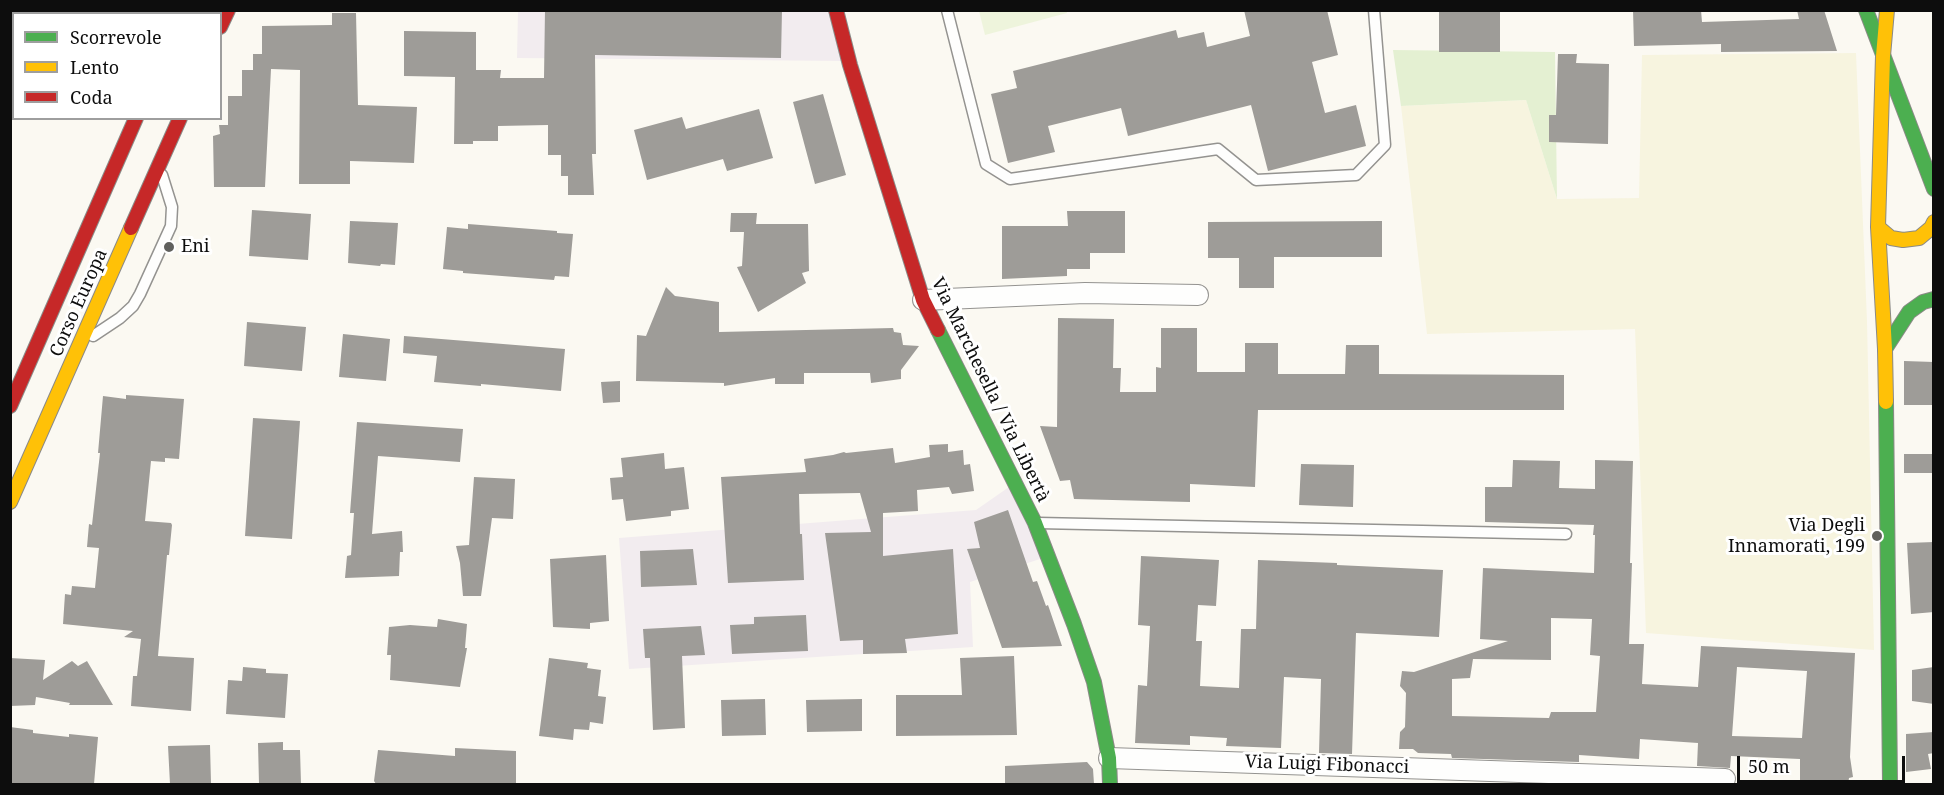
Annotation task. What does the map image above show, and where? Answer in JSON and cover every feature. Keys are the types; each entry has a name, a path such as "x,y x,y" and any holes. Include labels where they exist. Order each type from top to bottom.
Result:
{"main road":[{"name":"Via Marchesella / Via Libertà","path":"836,10 850,65 923,300 1035,523 1074,624 1094,682 1109,758 1110,784"},
{"path":"1866,10 1934,189"},
{"path":"1887,10 1883,56 1878,227 1885,349 1890,784"},
{"name":"Corso Europa","path":"10,406 19,366 135,120"},
{"name":"Corso Europa","path":"10,502 179,120"},
{"path":"1878,227 1891,238 1903,240 1919,238 1931,228 1934,222"},
{"path":"1885,349 1909,312 1923,302 1934,299"}],"street":[{"path":"923,300 1085,293 1198,295"},
{"name":"Via Luigi Fibonacci","path":"1109,758 1528,778 1725,779"}],"lane":[{"path":"947,10 986,164 1010,179 1218,149 1256,180 1356,176 1385,144 1374,10"},
{"path":"80,345 120,318 133,306 171,226 172,207 159,166"},
{"path":"1035,523 1566,534"}],"shaded area":[{"path":"830,10 844,61 517,58 518,11"},
{"path":"1856,53 1867,321 1874,650 1646,633 1635,329 1427,334 1401,106 1526,100 1557,199 1639,198 1642,55"},
{"path":"1009,487 1043,558 970,582 973,647 629,669 619,538 976,510"}],"green space":[{"path":"1066,10 1067,13 985,35 979,11"},
{"path":"1393,50 1555,52 1557,199 1526,100 1401,106"}],"building":[{"path":"545,10 782,10 781,58 595,55 596,154 592,154 594,195 568,195 568,176 561,176 561,155 548,155 548,125 498,126 498,141 454,144 455,77 404,76 404,31 476,32 476,70 501,70 500,78 544,78"},
{"path":"1244,10 1327,10 1338,55 1312,62 1325,113 1356,105 1366,146 1268,171 1251,105 1128,136 1121,108 1048,126 1055,152 1008,163 991,94 1017,88 1013,71 1176,30 1178,38 1204,32 1207,47 1250,36"},
{"path":"1439,10 1500,10 1500,52 1439,52"},
{"path":"1633,10 1701,10 1702,22 1799,19 1797,10 1824,10 1837,51 1721,52 1721,44 1634,46"},
{"path":"332,13 356,13 358,105 417,107 414,163 350,161 350,184 299,184 300,70 271,69 265,187 214,187 213,136 220,134 219,125 228,125 228,96 242,96 242,70 253,70 253,54 262,54 262,26 332,25"},
{"path":"1558,54 1577,54 1576,63 1609,64 1608,144 1549,142 1549,115 1556,115"},
{"path":"823,94 846,175 815,184 793,102"},
{"path":"759,109 773,158 727,171 723,159 647,180 634,130 682,117 686,129"},
{"path":"252,210 311,214 308,260 249,256"},
{"path":"1067,211 1125,211 1125,253 1090,253 1090,269 1067,269 1067,276 1002,279 1002,226 1068,226"},
{"path":"731,213 757,213 756,224 808,224 809,271 802,273 806,283 758,312 737,267 742,266 744,232 730,232"},
{"path":"350,221 398,223 395,265 348,263"},
{"path":"1382,221 1382,257 1274,257 1274,288 1239,288 1239,258 1208,258 1208,222"},
{"path":"468,224 573,234 569,277 555,276 554,280 463,273 463,271 443,269 447,227 468,229"},
{"path":"666,287 675,296 719,302 719,332 893,328 894,332 901,333 903,345 919,346 901,370 901,379 871,383 870,373 804,373 804,384 775,384 775,378 724,386 724,383 636,381 637,335 646,336"},
{"path":"1058,318 1114,319 1113,368 1121,368 1120,392 1156,392 1156,367 1161,368 1161,328 1197,328 1197,372 1245,372 1245,343 1278,343 1278,374 1345,374 1346,345 1379,345 1379,374 1564,375 1564,410 1258,410 1255,487 1190,484 1190,502 1074,499 1070,480 1060,481 1040,426 1057,427"},
{"path":"247,322 306,327 302,371 244,366"},
{"path":"343,334 390,339 386,381 339,377"},
{"path":"404,336 565,349 561,391 434,382 437,356 403,353"},
{"path":"1904,361 1934,362 1934,405 1904,405"},
{"path":"620,381 620,402 603,403 601,382"},
{"path":"126,395 184,399 179,459 165,458 165,462 151,461 145,521 171,523 172,525 158,656 194,658 191,711 131,706 133,676 137,676 141,639 124,637 133,631 63,624 65,594 71,595 72,586 95,588 99,548 87,547 89,524 92,525 100,453 98,453 103,396 126,399"},
{"path":"253,418 300,421 292,539 245,536"},
{"path":"357,422 463,429 460,462 378,456 372,534 402,531 403,552 400,552 399,576 345,578 347,556 351,555 354,513 350,513"},
{"path":"948,444 948,452 963,450 964,465 970,464 974,491 952,494 949,487 917,490 918,511 883,513 883,556 953,549 958,634 905,639 907,653 863,654 863,640 840,641 825,533 871,532 860,493 799,494 804,580 728,583 721,477 806,472 804,459 844,452 893,448 895,463 930,457 929,445"},
{"path":"664,453 665,469 684,467 689,509 671,511 671,516 626,521 623,499 612,500 610,478 623,477 621,458"},
{"path":"1904,454 1934,454 1934,473 1904,473"},
{"path":"1513,460 1560,461 1559,488 1595,489 1595,460 1633,461 1629,644 1644,644 1642,684 1698,687 1701,646 1855,653 1850,757 1853,777 1849,778 1848,784 1800,784 1800,759 1731,756 1730,768 1697,766 1698,743 1640,739 1639,759 1579,755 1579,762 1452,758 1451,754 1418,753 1413,749 1399,749 1400,732 1405,727 1406,693 1400,686 1402,671 1414,672 1508,641 1480,639 1483,568 1594,573 1594,525 1485,522 1485,487 1512,487","holes":["1551,618 1592,619 1590,655 1600,656 1596,712 1551,712 1549,718 1452,716 1452,679 1470,678 1473,659 1551,660","1737,667 1807,671 1802,738 1732,736"]},
{"path":"1301,464 1354,465 1353,507 1299,505"},
{"path":"474,477 515,479 513,519 492,518 481,596 463,596 456,546 469,545"},
{"path":"1008,510 1033,582 1037,581 1046,606 1048,605 1062,646 1002,648 967,549 980,548 974,522"},
{"path":"1934,542 1934,612 1911,614 1907,543"},
{"path":"693,549 697,585 641,587 640,551"},
{"path":"606,555 609,621 590,623 590,629 553,627 550,559"},
{"path":"1141,556 1219,560 1216,606 1198,605 1196,641 1202,641 1200,686 1239,688 1241,629 1256,629 1258,560 1443,570 1439,637 1356,633 1352,754 1319,753 1321,679 1284,677 1281,748 1226,746 1227,738 1190,736 1190,745 1135,743 1138,685 1147,686 1150,626 1138,625"},
{"path":"806,615 808,651 732,654 730,625 754,624 754,617"},
{"path":"438,619 467,624 465,648 467,648 460,687 390,680 391,655 387,655 389,627 410,625 437,627"},
{"path":"701,626 705,655 682,656 685,728 653,730 650,658 645,658 643,629"},
{"path":"1014,656 1017,735 896,736 896,695 962,695 960,658"},
{"path":"10,658 45,660 43,680 72,661 78,666 87,661 113,705 69,705 70,703 36,697 35,705 10,706"},
{"path":"549,658 588,663 587,668 601,670 598,696 606,697 603,724 590,722 589,730 574,729 573,740 539,736"},
{"path":"243,667 266,669 266,673 288,674 285,718 226,714 228,680 242,681"},
{"path":"1934,667 1934,704 1912,701 1912,670"},
{"path":"765,699 766,735 722,736 721,700"},
{"path":"862,699 862,731 807,732 806,700"},
{"path":"10,727 33,730 33,733 98,737 94,784 10,784"},
{"path":"1934,732 1934,753 1928,754 1931,769 1906,772 1906,734"},
{"path":"283,742 283,750 300,750 301,784 259,784 258,743"},
{"path":"210,745 211,783 170,784 168,746"},
{"path":"455,748 516,751 516,784 376,784 374,781 378,750 455,756"},
{"path":"1087,762 1093,769 1094,784 1005,784 1005,766"}],"traffic: fast":[{"path":"1866,10 1934,189"},
{"path":"1885,349 1909,312 1923,302 1934,299"},
{"path":"938,330 1035,523 1074,624 1094,682 1109,758 1110,784"},
{"path":"1886,402 1890,784"}],"traffic: slow":[{"path":"1886,402 1878,227 1883,56 1887,10"},
{"path":"1878,227 1891,238 1903,240 1919,238 1931,228 1934,222"},
{"path":"10,502 131,228"}],"traffic: jam":[{"path":"222,23 228,10"},
{"path":"836,10 850,65 923,300 938,330"},
{"path":"10,406 135,120"},
{"path":"131,228 179,120"}],"place":[{"name":"Eni","path":"169,247"},
{"name":"Via Degli Innamorati, 199","path":"1877,536"}]}
